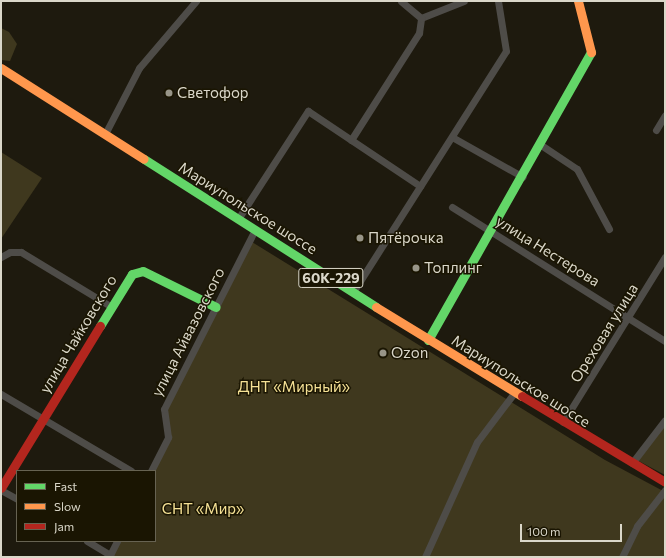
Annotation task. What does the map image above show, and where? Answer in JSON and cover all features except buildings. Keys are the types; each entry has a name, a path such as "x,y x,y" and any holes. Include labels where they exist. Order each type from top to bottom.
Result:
{"main road":[{"path":"428,340 590,58 591,50 578,1"},
{"name":"Мариупольское шоссе","path":"1,68 428,340 514,393 665,482"},
{"name":"улица Чайковского","path":"1,489 110,306 132,274 143,271 216,307"}],"street":[{"path":"105,134 139,68 196,1"},
{"path":"402,1 421,18"},
{"path":"421,18 464,1"},
{"path":"353,292 506,51 498,1"},
{"path":"351,140 419,33 421,18"},
{"path":"238,219 308,111 420,186"},
{"path":"656,130 665,115"},
{"path":"452,137 523,177"},
{"path":"541,145 577,169 609,229"},
{"name":"улица Нестерова","path":"452,207 665,341"},
{"name":"улица Айвазовского","path":"152,470 168,437 164,409 255,230"},
{"path":"1,257 10,252 21,252 110,306"},
{"name":"Ореховая улица","path":"563,422 630,318 665,257"},
{"path":"425,557 477,442 514,393"},
{"path":"1,394 44,418 129,470"},
{"path":"632,463 665,420"},
{"path":"1,489 16,498"},
{"path":"622,557 637,526 665,490"},
{"path":"89,542 110,556 117,542"}],"green space":[{"path":"1,28 9,32 17,44 10,61 1,60"},
{"path":"1,152 42,178 1,239"},
{"name":"ДНТ «Мирный»","path":"252,242 605,460 665,492 665,557 111,557 118,542 156,542 156,470 153,470 169,437 165,409"},
{"path":"665,420 665,475 635,459"}],"traffic: fast":[{"path":"428,340 591,52"},
{"path":"144,159 376,307"},
{"path":"100,326 132,274 143,271 216,307"}],"traffic: slow":[{"path":"578,1 591,52"},
{"path":"1,68 144,159"},
{"path":"376,307 522,396"}],"traffic: jam":[{"path":"1,488 100,326"},
{"path":"522,396 665,482"}],"place":[{"name":"Светофор","path":"169,93"},
{"name":"Пятёрочка","path":"360,238"},
{"name":"Топлинг","path":"416,268"},
{"name":"Ozon","path":"383,353"}],"park label":[{"name":"СНТ «Мир»","path":"203,509"}]}
